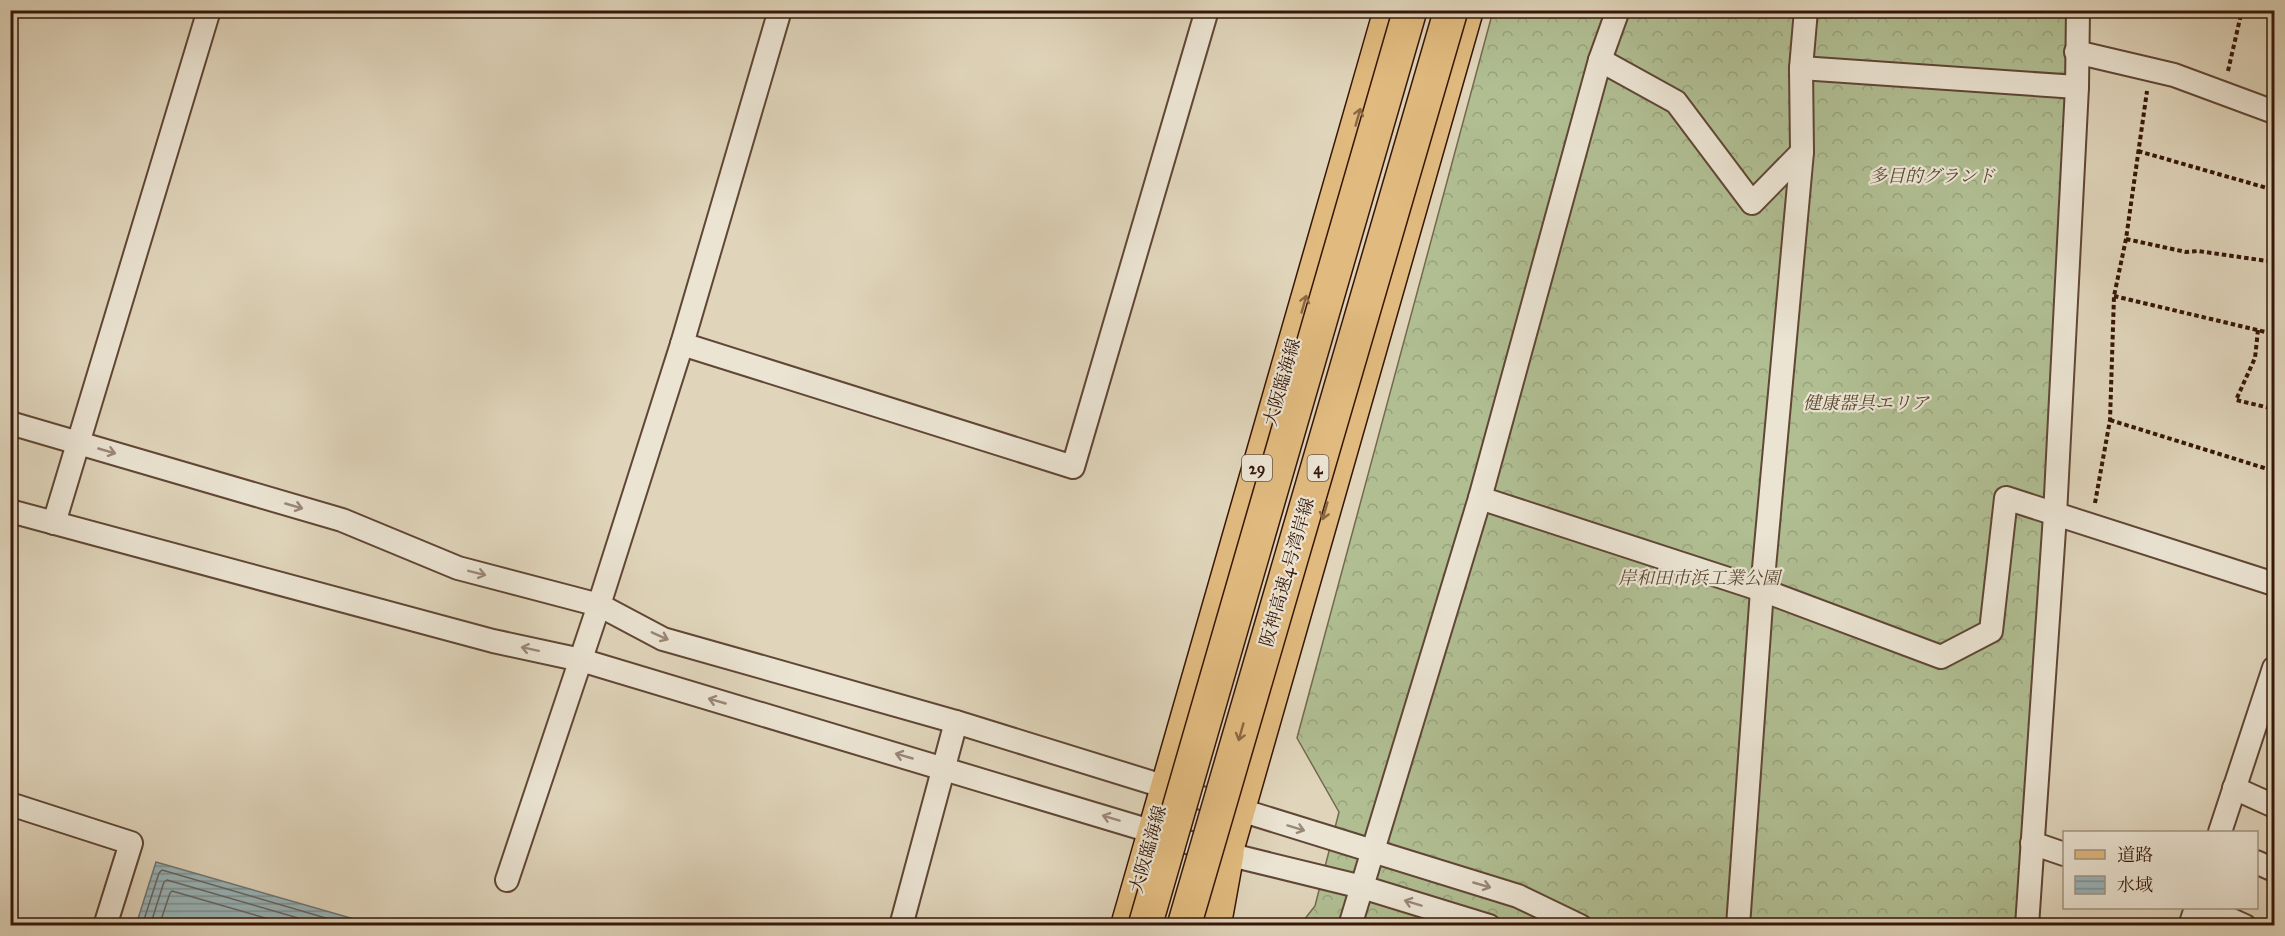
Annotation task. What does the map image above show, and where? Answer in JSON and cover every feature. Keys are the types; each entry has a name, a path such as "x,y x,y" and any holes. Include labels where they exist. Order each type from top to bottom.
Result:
{"highway":[{"name":"阪神高速4号湾岸線","path":"1145,926 1410,10"},
{"name":"阪神高速4号湾岸線","path":"1184,926 1451,10"},
{"path":"1214,926 1227,854"}],"main road":[{"name":"大阪臨海線","path":"1126,926 1389,10"},
{"path":"1207,926 1468,10"}],"street":[{"path":"54,523 209,10"},
{"path":"682,344 1073,467 1208,10"},
{"path":"1350,926 1480,498 1600,60 1618,10"},
{"path":"1738,926 1762,590 1802,152 1801,68 1806,10"},
{"path":"2026,926 2055,514 2077,87 2078,10"},
{"path":"507,880 599,605 682,344 776,11"},
{"path":"2076,52 2174,75 2274,112"},
{"path":"1600,60 1676,102 1752,203 1802,152"},
{"path":"1801,68 2077,87"},
{"path":"10,423 342,520 458,568 599,605 663,639 956,722 1373,852 1410,853 1518,896 1580,926"},
{"path":"1480,498 1762,590 1941,657 1991,631 2006,498 2274,584"},
{"path":"10,511 493,641 581,660 1227,854 1362,887 1489,926"},
{"path":"2220,831 2274,668"},
{"path":"901,926 956,722"},
{"path":"2234,788 2274,806"},
{"path":"10,804 131,843 105,926"},
{"path":"2032,843 2063,854"},
{"path":"2258,863 2274,870"},
{"path":"2190,926 2196,909"},
{"path":"2207,909 2245,926"}],"path":[{"path":"2223,94 2242,10"},
{"path":"2090,526 2110,420 2114,296 2126,239 2150,70"},
{"path":"2138,152 2274,190"},
{"path":"2126,239 2186,252 2198,251 2274,262"},
{"path":"2114,296 2274,334"},
{"path":"2258,330 2255,358 2236,400 2274,409"},
{"path":"2110,420 2274,471"}],"green space":[{"name":"岸和田市浜工業公園","path":"1493,11 2072,11 2021,925 1300,925 1315,906 1339,812 1297,738"}],"water":[{"path":"156,862 375,925 136,925"}],"park label":[{"name":"多目的グランド","path":"1932,176"},
{"name":"健康器具エリア","path":"1866,403"}]}
